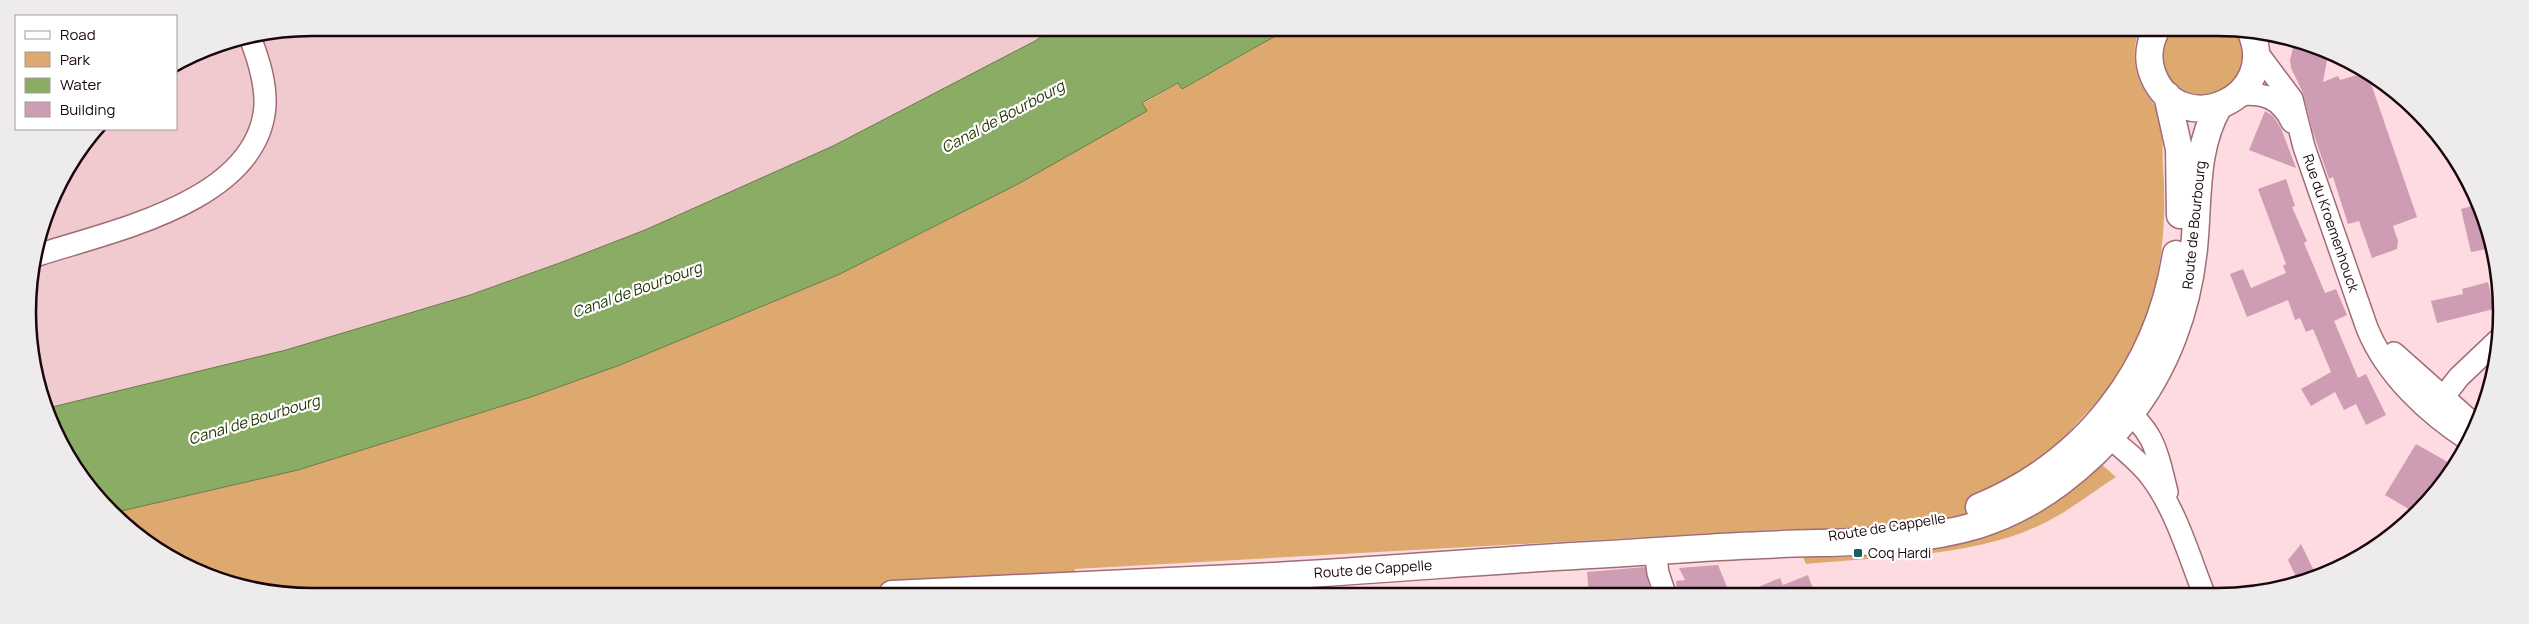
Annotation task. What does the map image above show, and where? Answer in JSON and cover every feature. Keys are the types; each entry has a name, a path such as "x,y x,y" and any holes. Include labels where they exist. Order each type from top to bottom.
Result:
{"main road":[{"path":"2154,36 2150,46 2150,65 2157,83 2167,95 2192,107 2228,101"},
{"name":"Route de Bourbourg","path":"2007,504 2046,469 2102,432 2163,359 2184,305 2194,254 2203,148 2211,120 2253,74 2254,39"},
{"name":"Route de Bourbourg","path":"2124,406 2156,331 2170,286 2176,254 2181,206 2180,167 2176,129 2167,95"},
{"name":"Route de Cappelle","path":"1020,588 1255,577 1764,544 1925,524 1976,508 2007,504"}],"street":[{"name":"Rue du Kroemenhouck","path":"2256,39 2292,98 2304,147 2357,300 2370,335 2380,354 2406,386 2470,423"},
{"path":"43,253 171,209 212,188 232,171 254,142 263,120 262,74 252,43"},
{"name":"Rue du Kroemenhouck","path":"2228,101 2256,94 2275,100 2285,109 2304,147"},
{"path":"2437,405 2459,378 2490,348"},
{"name":"Rue du Kroemenhouck","path":"2437,405 2464,434"},
{"path":"2124,406 2144,424 2153,441 2173,516 2202,588"},
{"path":"2102,432 2152,478 2173,516"},
{"path":"1655,552 1658,573 1663,588"}],"shaded area":[{"path":"312,36 1042,36 833,146 645,230 470,295 286,350 53,407 46,383 37,330 37,294 42,258 57,206 73,174 105,130 178,130 178,71 206,57 258,42"}],"green space":[{"path":"1276,36 2138,36 2135,47 2135,63 2139,79 2160,114 2162,126 2164,218 2158,270 2146,320 2124,366 2105,393 2067,434 2116,477 2061,514 2016,535 1988,543 1927,554 1806,564 1791,529 1075,569 1077,588 294,587 258,582 206,567 174,551 144,531 121,511 298,470 531,397 620,365 840,274 1018,184 1146,111 1142,104 1179,83 1182,89"},
{"path":"2169,36 2238,37 2241,45 2242,62 2234,81 2220,91 2204,95 2187,91 2173,82 2164,69 2163,51"}],"water":[{"name":"Canal de Bourbourg","path":"1042,36 1276,36 1182,89 1178,83 1142,103 1147,111 1018,184 840,274 620,365 531,397 298,470 121,511 93,480 73,450 57,418 53,407 286,350 470,295 565,261 645,230 833,146"}],"building":[{"path":"2293,47 2306,51 2327,59 2323,82 2338,76 2340,80 2358,75 2371,84 2417,217 2393,226 2398,241 2397,249 2372,258 2359,221 2348,224 2333,177 2329,179 2313,132 2303,93 2291,68 2290,60"},
{"path":"2265,111 2273,116 2281,128 2296,168 2249,150"},
{"path":"2286,179 2295,206 2292,207 2307,241 2304,243 2325,293 2336,289 2347,315 2334,321 2358,378 2366,374 2386,415 2366,425 2356,404 2344,410 2335,392 2311,406 2301,389 2331,372 2313,329 2306,332 2300,318 2295,320 2288,300 2247,317 2230,274 2243,269 2251,288 2286,273 2283,266 2286,264 2258,189"},
{"path":"2472,206 2485,249 2471,252 2461,209"},
{"path":"2488,282 2493,309 2437,323 2431,301 2463,294 2462,289"},
{"path":"2416,444 2448,462 2436,480 2409,509 2385,495"},
{"path":"2301,544 2314,570 2296,576 2288,560"},
{"path":"1718,565 1728,588 1677,588 1676,581 1685,580 1679,568"},
{"path":"1645,567 1650,588 1588,588 1587,572"},
{"path":"1808,575 1813,588 1756,588 1780,578 1783,585"}],"place":[{"name":"Coq Hardi","path":"1858,553"}]}
